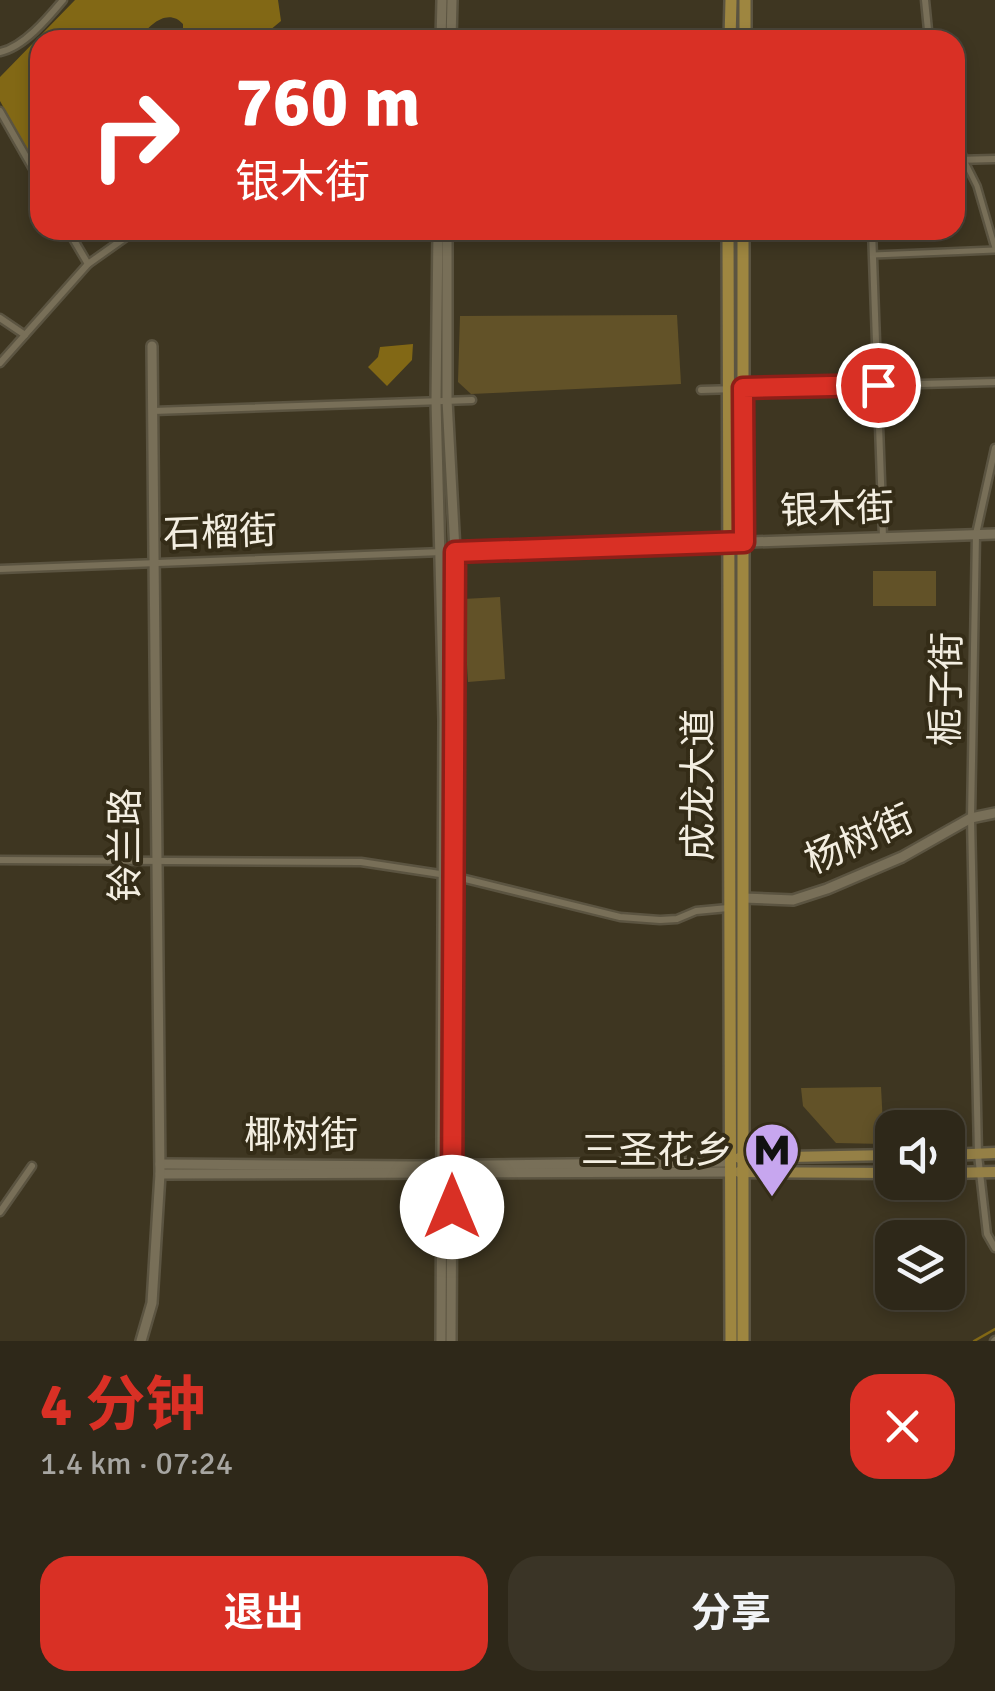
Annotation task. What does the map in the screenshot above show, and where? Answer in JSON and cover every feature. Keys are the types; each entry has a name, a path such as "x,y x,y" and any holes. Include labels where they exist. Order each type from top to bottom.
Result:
{"highway":[{"path":"730,30 731,0"},
{"path":"745,0 745,30"},
{"name":"成龙大道","path":"729,240 736,388 743,898 743,1156 735,1169 730,1341"},
{"name":"成龙大道","path":"736,388 743,240"},
{"name":"成龙大道","path":"737,542 728,908 743,1341"}],"main road":[{"path":"965,1154 995,1153"},
{"path":"743,1156 875,1155"},
{"path":"735,1169 875,1173"},
{"path":"965,1173 995,1172"}],"street":[{"path":"36,30 64,0"},
{"path":"441,30 442,0"},
{"path":"450,30 452,0"},
{"path":"924,0 928,30"},
{"path":"0,52 7,52 30,35"},
{"path":"0,111 30,164"},
{"path":"965,160 995,159"},
{"path":"873,255 995,249 982,200 965,162"},
{"path":"74,240 88,264"},
{"path":"0,363 88,264 122,240"},
{"path":"438,240 448,876"},
{"path":"447,240 442,401 455,552 448,876 451,1341"},
{"path":"872,240 882,537"},
{"path":"0,318 25,335"},
{"name":"铃兰路","path":"141,1341 152,1302 160,1169 152,346"},
{"path":"701,390 995,382"},
{"path":"152,411 472,400"},
{"name":"栀子街","path":"995,448 976,534 971,818 978,1154 987,1234 995,1248"},
{"name":"银木街","path":"442,552 995,534"},
{"name":"石榴街","path":"0,568 442,552"},
{"name":"杨树街","path":"743,898 792,900 827,890 902,857 971,818 995,813"},
{"path":"0,860 361,862 448,876 620,917 660,920 728,908"},
{"path":"0,1212 32,1166"},
{"path":"441,1341 447,1168"},
{"name":"椰树街","path":"160,1169 735,1169"}],"shaded area":[{"path":"75,0 278,0 281,21 270,30 183,30 183,24 172,17 154,23 148,30 46,30"},
{"path":"30,46 30,155 0,101 0,77"},
{"path":"677,315 681,384 471,394 458,382 460,316"},
{"path":"413,344 412,360 387,386 368,367 378,357 380,347"},
{"path":"873,571 936,571 936,606 873,606"},
{"path":"500,597 505,679 468,682 463,599"},
{"path":"881,1087 882,1110 875,1110 875,1144 836,1143 803,1106 801,1088"}],"waterway":[{"path":"974,1341 995,1329"}],"place":[{"name":"三圣花乡","path":"772,1199"}],"route":[{"path":"452,1207 455,552 744,542 743,388 878,385"}]}
